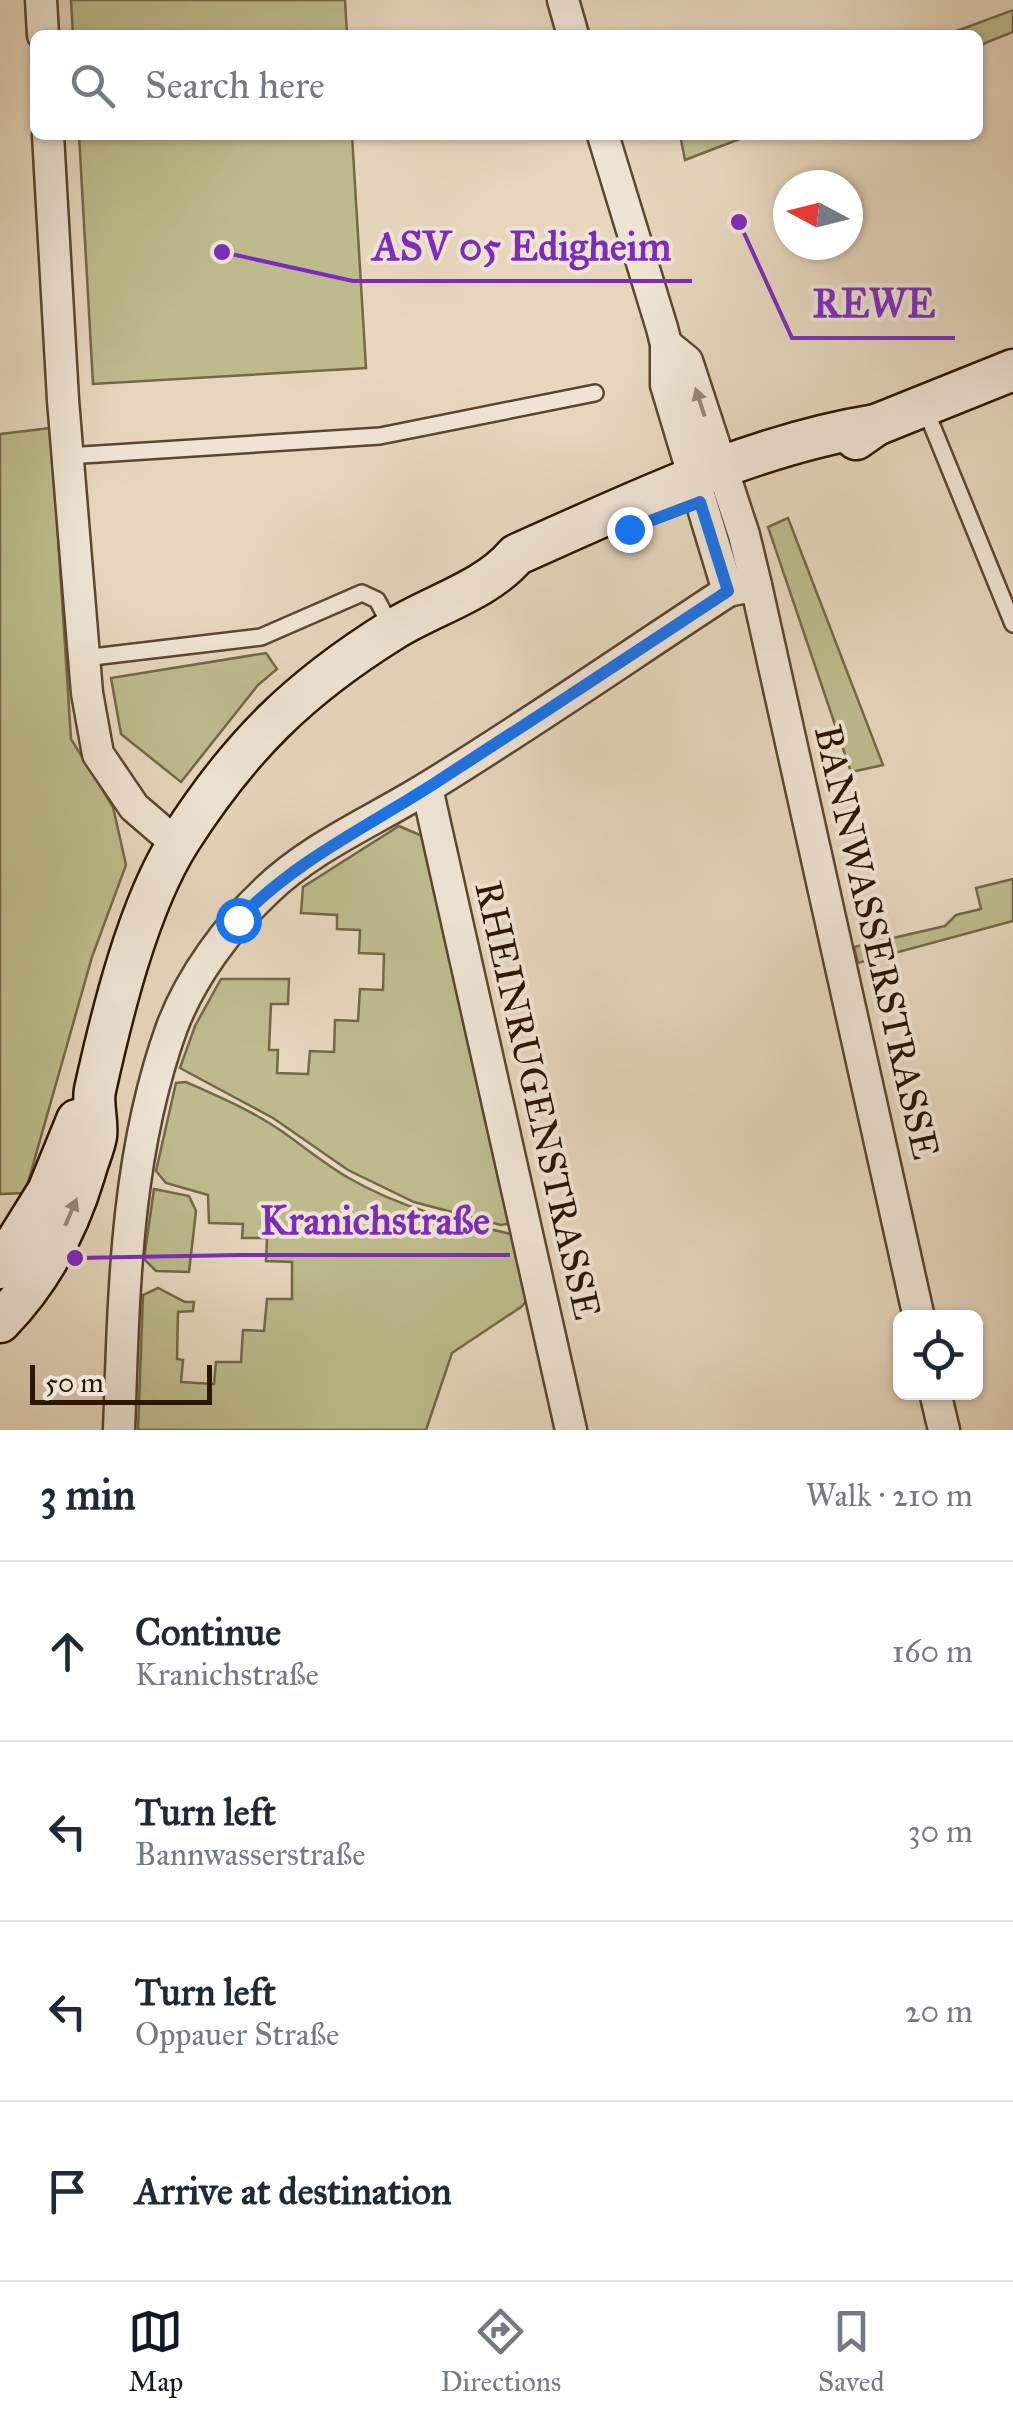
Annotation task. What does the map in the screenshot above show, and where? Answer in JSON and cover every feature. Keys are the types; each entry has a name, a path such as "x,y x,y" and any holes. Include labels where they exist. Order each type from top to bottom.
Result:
{"street":[{"path":"41,0 43,30"},
{"path":"563,0 572,30"},
{"path":"48,140 67,456 84,658 98,754 134,807 178,844"},
{"name":"BANNWASSERSTRASSE","path":"605,140 666,344 687,361 711,486 742,588 917,1310"},
{"path":"0,1322 51,1256 75,1204 96,1134 94,1096 138,936 178,844 231,766 264,729 303,693 393,630 503,570 521,572 711,486 837,452 876,425 1013,370"},
{"path":"119,1430 127,1226 140,1152 173,1026 212,954 268,888 305,861 742,588"},
{"name":"RHEINRUGENSTRASSE","path":"427,788 570,1430"},
{"path":"0,1268 48,1191 72,1126 94,1096"},
{"path":"937,1400 944,1430"}],"lane":[{"path":"67,456 380,436 596,393"},
{"path":"924,406 1013,624"},
{"path":"84,658 261,637 362,593 377,600 393,630"}],"shaded area":[{"path":"71,0 345,0 347,30 73,30"},
{"path":"1013,10 1013,32 983,44 983,30 959,30"},
{"path":"79,140 352,140 366,368 93,384"},
{"path":"681,140 737,140 685,160"},
{"path":"51,428 71,739 113,807 126,865 92,957 25,1193 0,1194 0,434"},
{"path":"788,518 883,765 851,772 768,527"},
{"path":"266,653 277,669 258,685 181,782 121,734 111,678"},
{"path":"399,826 427,838 511,1223 501,1225 414,1202 348,1170 273,1118 180,1068 195,1026 221,979 289,979 288,1004 271,1004 269,1050 278,1050 277,1073 308,1074 310,1051 334,1052 335,1020 358,1021 360,989 383,990 384,954 359,953 360,930 337,929 337,915 301,913 303,887"},
{"path":"1013,879 1013,921 858,963 854,947 945,926 956,915 981,909 976,888"},
{"path":"186,1082 260,1117 367,1188 408,1206 516,1235 529,1298 452,1353 426,1430 138,1430 143,1295 158,1288 185,1302 194,1302 193,1311 178,1312 177,1359 183,1360 181,1382 214,1384 216,1362 241,1362 243,1330 264,1331 267,1299 292,1299 292,1262 266,1261 267,1238 242,1238 243,1224 209,1223 208,1195 166,1183 156,1171 176,1083"},
{"path":"154,1189 189,1196 196,1211 189,1272 156,1271 144,1259"}],"place":[{"name":"REWE","path":"739,222"},
{"name":"ASV 05 Edigheim","path":"222,252"},
{"name":"Kranichstraße","path":"75,1258"}],"route":[{"path":"238,920 268,888 305,861 427,788 728,591 700,502 629,529"}]}
